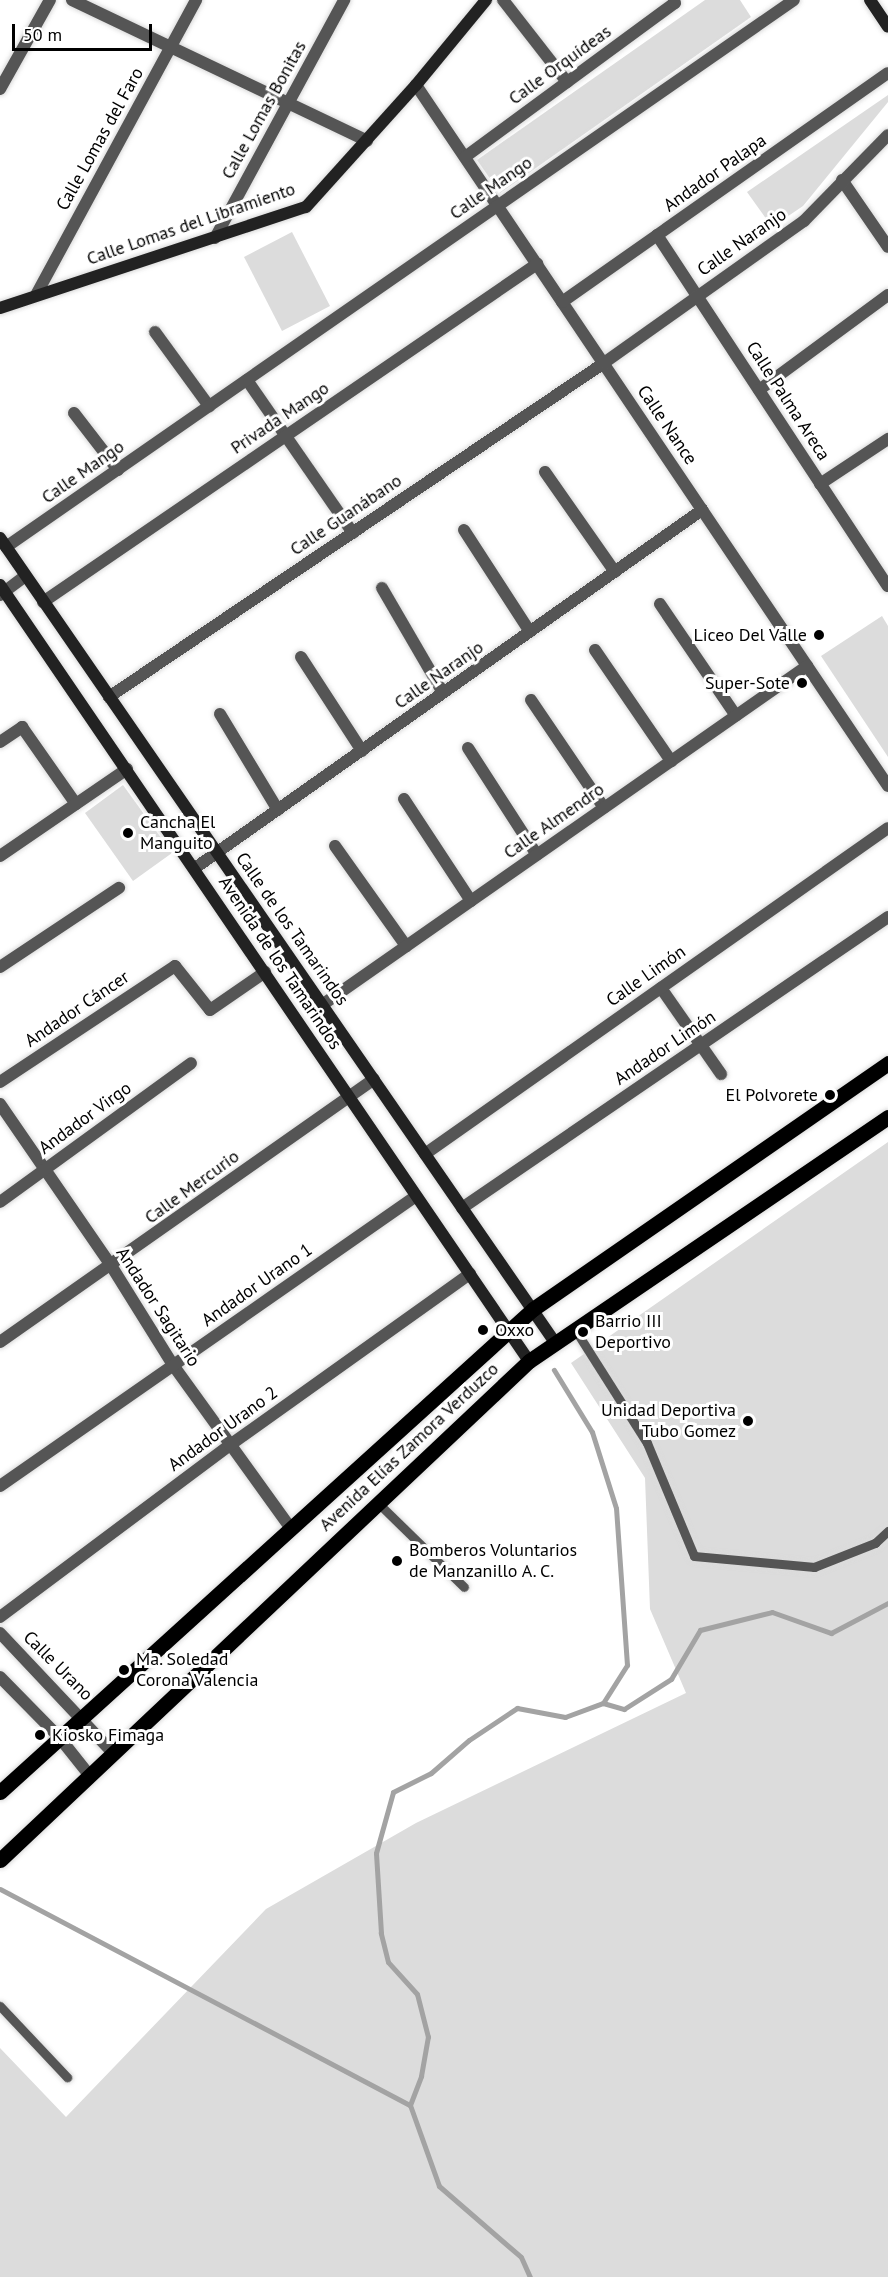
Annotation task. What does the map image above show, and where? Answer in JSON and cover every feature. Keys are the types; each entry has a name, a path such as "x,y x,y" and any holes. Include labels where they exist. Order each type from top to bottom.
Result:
{"main road":[{"name":"Avenida Elías Zamora Verduzco","path":"0,1792 81,1715 533,1309 888,1063"},
{"name":"Avenida Elías Zamora Verduzco","path":"0,1860 529,1361 554,1341 888,1117"}],"street":[{"path":"0,89 50,0"},
{"path":"72,0 367,141"},
{"name":"Calle Lomas del Faro","path":"36,295 196,0"},
{"name":"Calle Lomas Bonitas","path":"215,238 344,0"},
{"name":"Calle Lomas del Libramiento","path":"0,308 306,207 416,85 486,0"},
{"path":"503,0 567,82"},
{"name":"Calle Mango","path":"3,543 118,470 794,0"},
{"path":"870,0 888,27"},
{"name":"Calle Orquídeas","path":"465,157 674,1"},
{"name":"Andador Palapa","path":"562,302 888,73"},
{"name":"Calle Nance","path":"416,85 888,786"},
{"name":"Calle Naranjo","path":"604,363 804,221 888,135"},
{"path":"842,180 888,247"},
{"name":"Calle Palma Areca","path":"657,235 888,586"},
{"name":"Privada Mango","path":"44,602 537,264"},
{"path":"759,390 888,295"},
{"path":"154,332 209,406"},
{"name":"Calle Guanábano","path":"109,697 604,363"},
{"path":"247,380 353,533"},
{"path":"74,413 118,470"},
{"path":"820,484 888,439"},
{"path":"545,472 615,572"},
{"name":"Calle Naranjo","path":"195,868 702,510"},
{"path":"464,530 530,632"},
{"name":"Calle de los Tamarindos","path":"3,543 554,1341"},
{"path":"1,591 25,576"},
{"path":"382,588 443,693"},
{"name":"Avenida de los Tamarindos","path":"1,591 195,868 529,1361"},
{"path":"660,604 736,716"},
{"path":"595,650 671,761"},
{"path":"301,657 362,751"},
{"name":"Calle Almendro","path":"322,1005 807,666"},
{"path":"531,700 604,808"},
{"path":"220,714 278,810"},
{"path":"0,742 22,727 76,804"},
{"path":"468,748 537,855"},
{"path":"0,856 127,769"},
{"path":"404,799 471,901"},
{"name":"Calle Limón","path":"425,1154 888,828"},
{"path":"335,846 406,946"},
{"path":"0,967 119,888"},
{"name":"Andador Limón","path":"462,1208 888,917"},
{"name":"Andador Cáncer","path":"0,1082 175,966 210,1010 265,972"},
{"path":"661,988 721,1074"},
{"name":"Andador Virgo","path":"0,1202 191,1063"},
{"name":"Calle Mercurio","path":"0,1342 112,1267 374,1079"},
{"name":"Andador Sagitario","path":"0,1104 112,1267 173,1365 290,1527"},
{"name":"Andador Urano 1","path":"0,1486 416,1196"},
{"name":"Andador Urano 2","path":"0,1617 230,1445 470,1274"},
{"name":"Calle Urano","path":"0,1633 81,1715 114,1753"},
{"path":"0,1677 59,1737 90,1776"}],"lane":[{"path":"574,1328 647,1443 694,1556 814,1567 874,1543 888,1531"},
{"path":"378,1503 464,1587"},
{"path":"0,2007 68,2077"}],"shaded area":[{"path":"705,0 740,0 751,17 500,193 477,160"},
{"path":"888,95 888,102 803,206 772,227 747,192"},
{"path":"292,232 330,306 282,331 244,257"},
{"path":"882,616 888,626 888,757 821,656"},
{"name":"Cancha El Manguito","path":"123,785 172,853 133,881 85,813"},
{"path":"888,1142 888,2277 0,2277 0,2048 66,2117 266,1909 416,1823 686,1693 650,1609 645,1478 571,1363"}],"waterway":[{"path":"410,2105 421,2076 428,2037 417,1994 388,1962 381,1933 376,1853 393,1792 431,1773 469,1740 517,1708 565,1717 603,1703 627,1665 616,1508 592,1432 554,1370"},
{"path":"603,1703 624,1709 671,1679 700,1630 772,1612 831,1633 888,1603"},
{"path":"0,1889 410,2105 439,2186 521,2257 530,2277"}],"place":[{"name":"Liceo Del Valle","path":"819,635"},
{"name":"Super-Sote","path":"802,683"},
{"name":"Cancha El Manguito","path":"128,833"},
{"name":"El Polvorete","path":"830,1095"},
{"name":"Oxxo","path":"483,1330"},
{"name":"Barrio III Deportivo","path":"583,1332"},
{"name":"Unidad Deportiva Tubo Gomez","path":"748,1421"},
{"name":"Bomberos Voluntarios de Manzanillo A. C.","path":"397,1561"},
{"name":"Ma. Soledad Corona Valencia","path":"124,1670"},
{"name":"Kiosko Fimaga","path":"40,1735"}]}
